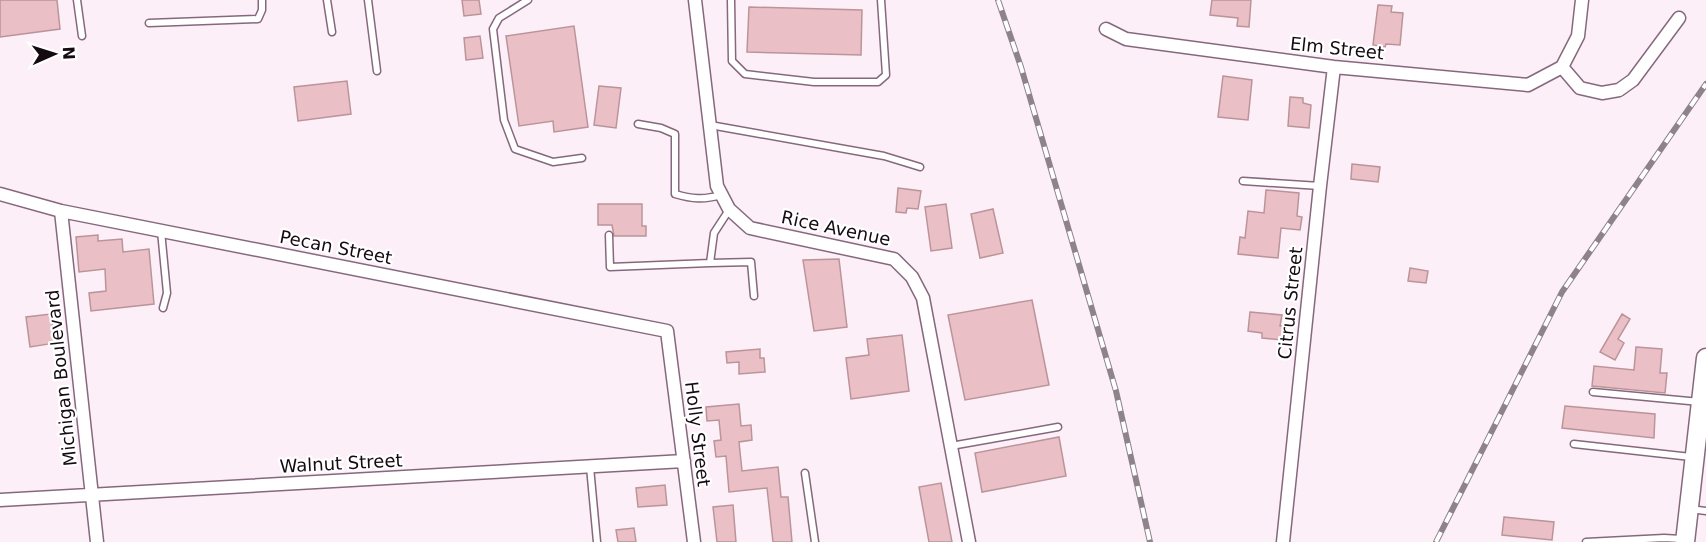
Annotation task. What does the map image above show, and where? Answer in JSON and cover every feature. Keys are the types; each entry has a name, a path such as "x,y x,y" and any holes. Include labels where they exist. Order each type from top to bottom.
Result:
{"main road":[{"path":"1686,541 1698,510 1695,458 1702,413 1706,357"}],"street":[{"name":"Rice Avenue","path":"695,0 717,186 729,209 750,228 894,259 912,277 923,298 969,542"},
{"path":"1582,0 1578,36 1562,68 1580,87 1602,93 1618,90 1633,80 1679,18"},
{"name":"Elm Street","path":"1106,29 1126,39 1334,67 1528,85 1562,68"},
{"name":"Citrus Street","path":"1282,542 1334,67"},
{"name":"Pecan Street","path":"0,194 61,211 667,331"},
{"name":"Michigan Boulevard","path":"61,211 97,542"},
{"name":"Holly Street","path":"667,331 694,542"},
{"name":"Walnut Street","path":"0,500 684,461"}],"lane":[{"path":"77,0 82,36"},
{"path":"149,23 258,19 262,10 262,0"},
{"path":"327,0 332,32"},
{"path":"368,0 377,71"},
{"path":"528,0 499,18 493,30 504,120 515,149 553,162 582,158"},
{"path":"731,0 732,61 745,74 814,82 878,82 886,75 881,0"},
{"path":"638,123 675,134 675,194 693,199 721,195"},
{"path":"710,125 884,156 920,167"},
{"path":"1243,181 1320,186"},
{"path":"710,263 714,233 729,209"},
{"path":"161,230 167,293 163,308"},
{"path":"609,235 610,267 751,262 754,296"},
{"path":"1593,392 1702,413"},
{"path":"951,446 1058,427"},
{"path":"1574,444 1695,458"},
{"path":"590,467 597,542"},
{"path":"806,473 814,542"},
{"path":"1586,542 1664,538 1686,541"}],"building":[{"path":"0,0 57,0 60,29 0,37"},
{"path":"462,0 479,0 481,14 464,16"},
{"path":"1212,0 1251,0 1249,27 1237,26 1238,18 1210,15"},
{"path":"1378,5 1392,6 1391,12 1403,13 1400,45 1386,44 1385,47 1373,45"},
{"path":"749,7 862,10 861,55 747,52"},
{"path":"574,26 588,127 554,132 553,121 519,126 506,36"},
{"path":"480,36 483,58 466,60 464,38"},
{"path":"1223,76 1252,80 1248,120 1218,117"},
{"path":"347,81 351,114 298,121 294,87"},
{"path":"599,86 621,88 616,128 594,125"},
{"path":"1290,97 1303,98 1303,103 1311,105 1309,128 1288,126"},
{"path":"1352,164 1380,167 1378,182 1351,179"},
{"path":"898,188 921,191 918,209 907,208 906,213 896,212"},
{"path":"1266,190 1299,193 1297,216 1302,217 1300,230 1281,228 1278,258 1238,254 1240,237 1245,238 1248,211 1264,213"},
{"path":"598,204 642,204 642,226 646,226 646,236 614,236 612,225 598,225"},
{"path":"946,204 952,248 931,251 925,207"},
{"path":"993,209 1003,253 980,258 971,214"},
{"path":"98,235 98,241 122,239 123,252 149,249 154,304 91,311 89,293 106,291 105,269 79,272 76,237"},
{"path":"839,259 847,327 814,331 803,260"},
{"path":"1410,268 1428,271 1426,283 1408,281"},
{"path":"1032,300 1049,385 965,400 948,315"},
{"path":"1250,312 1282,315 1280,326 1284,326 1282,340 1262,338 1262,333 1248,331"},
{"path":"51,314 55,343 30,347 26,317"},
{"path":"1622,314 1630,319 1618,339 1624,343 1615,360 1600,352"},
{"path":"902,335 909,391 851,399 846,358 869,355 867,339"},
{"path":"1636,347 1662,349 1660,373 1667,373 1665,393 1592,386 1594,366 1634,370"},
{"path":"760,349 760,358 764,358 765,372 739,374 739,362 727,363 726,352"},
{"path":"739,404 741,426 751,425 752,440 739,442 742,471 778,467 781,497 788,497 792,542 773,542 767,488 729,492 726,456 716,457 714,441 721,440 719,420 707,421 706,407"},
{"path":"1565,406 1655,414 1654,438 1562,428"},
{"path":"1059,437 1066,476 982,492 975,453"},
{"path":"941,483 952,542 929,542 919,487"},
{"path":"665,485 667,505 638,507 636,488"},
{"path":"733,505 736,542 717,542 713,507"},
{"path":"1504,517 1554,522 1552,540 1502,535"},
{"path":"634,528 636,542 618,542 616,530"}],"railway":[{"path":"998,0 1021,67 1116,391 1150,542"},
{"path":"1436,542 1562,292 1706,84"}]}
